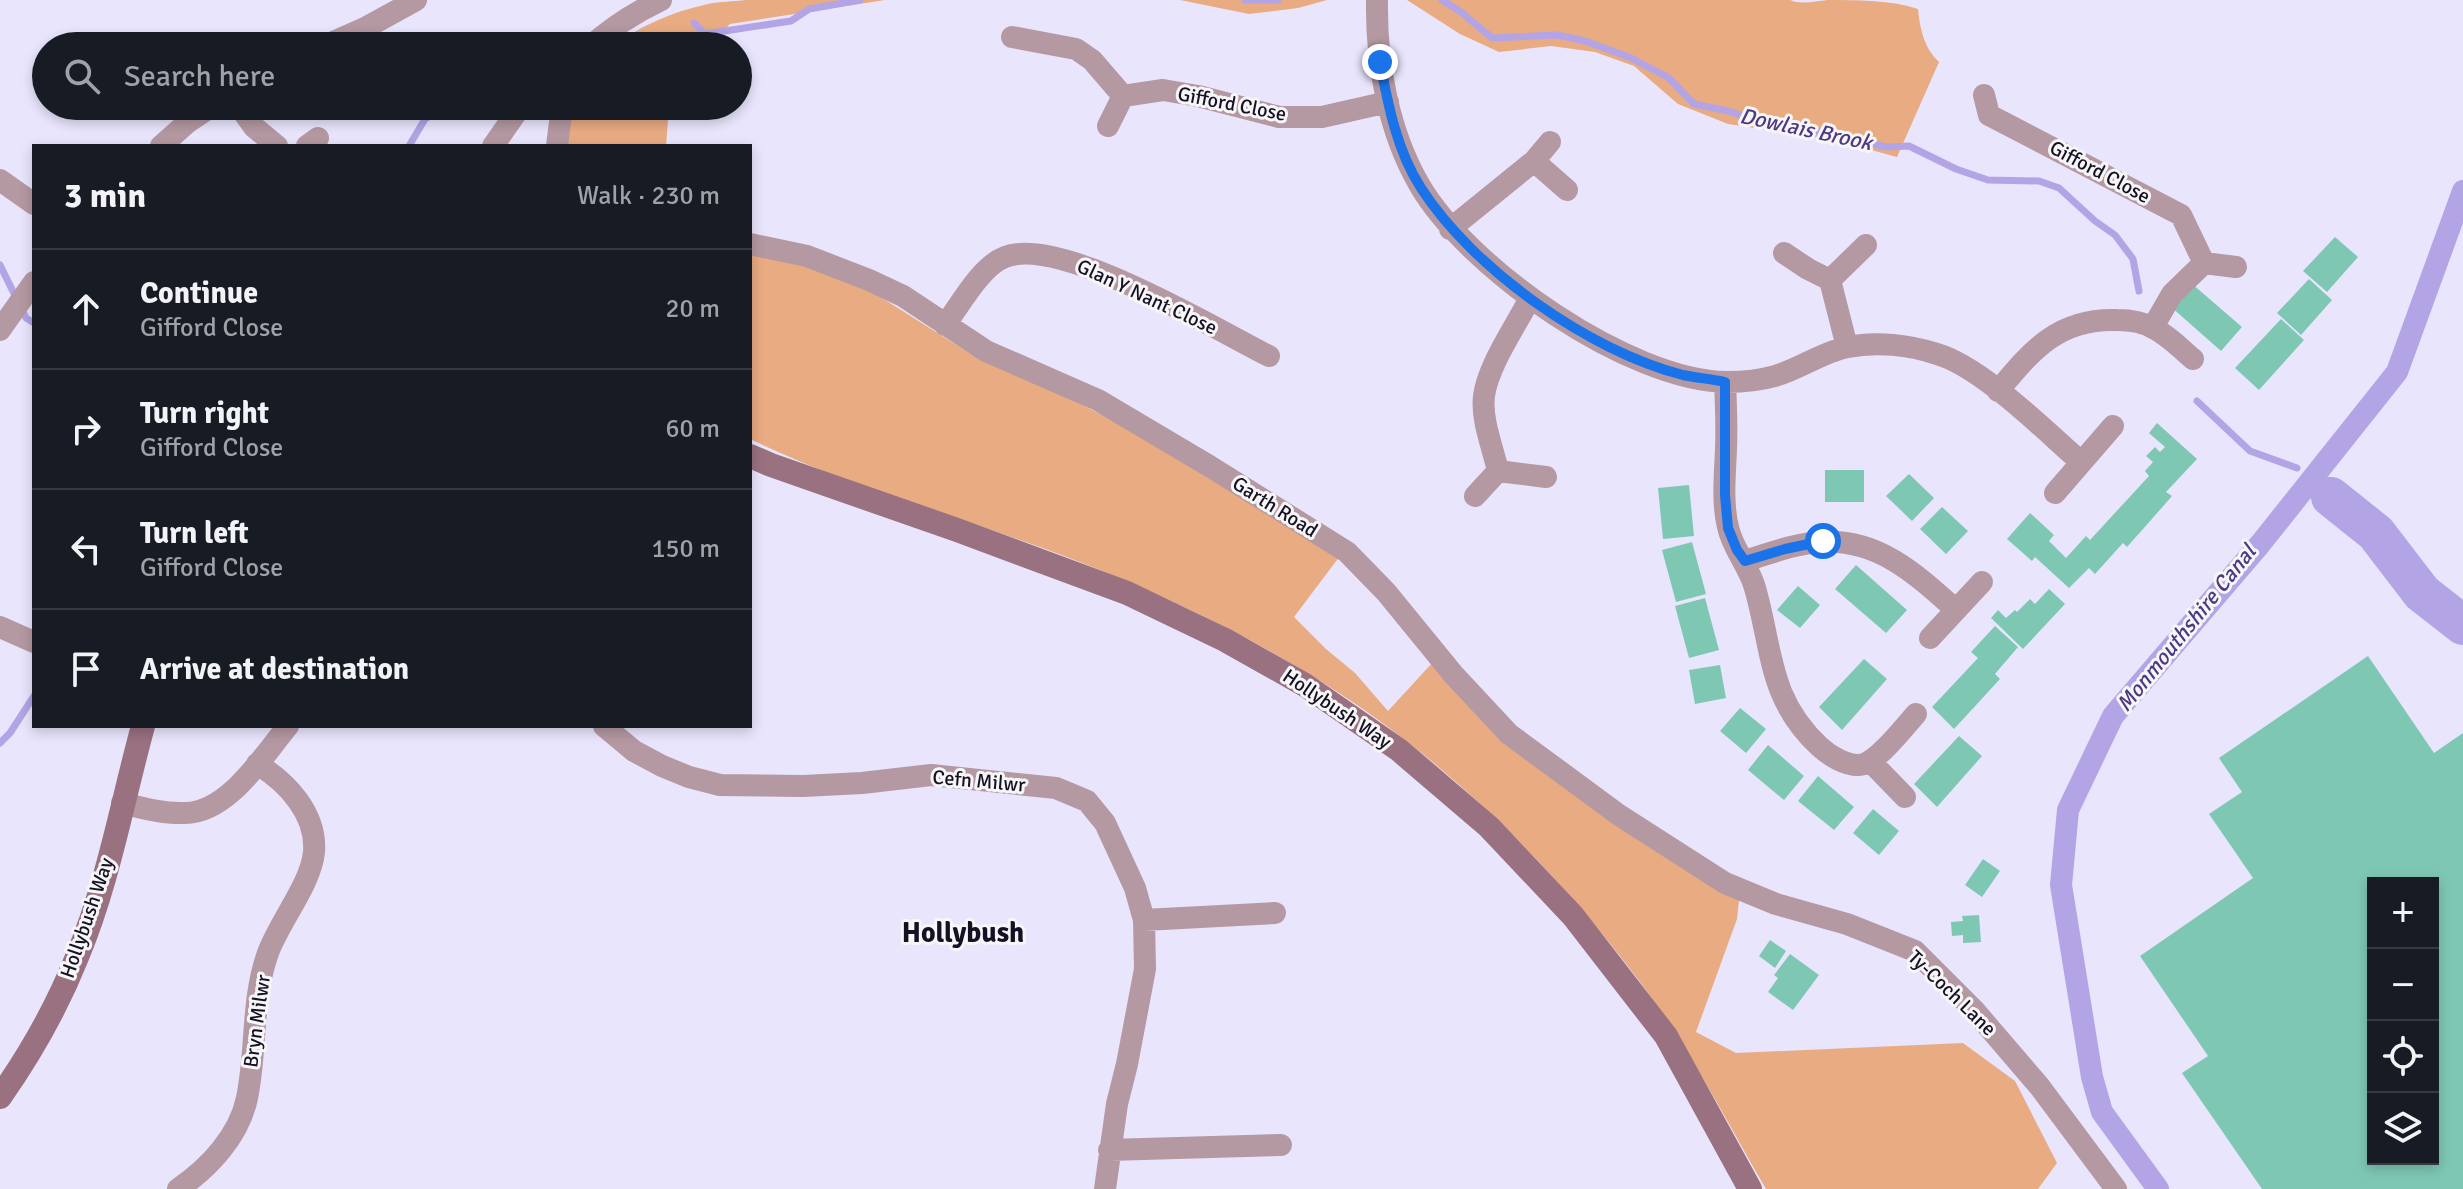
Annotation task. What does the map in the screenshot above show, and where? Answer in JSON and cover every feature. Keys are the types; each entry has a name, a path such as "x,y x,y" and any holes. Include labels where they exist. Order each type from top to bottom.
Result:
{"street":[{"path":"356,32 416,0"},
{"path":"1377,0 1377,28 1388,102 1401,145 1420,186 1450,229 1530,298 1599,341 1642,360 1683,375 1725,382 1775,376 1847,347 1879,344 1939,354 1965,367 1998,391 2081,462"},
{"path":"607,32 646,3"},
{"path":"1012,37 1076,49 1092,60 1123,96 1108,126"},
{"name":"Gifford Close","path":"1123,96 1163,90 1279,117 1322,117 1388,102"},
{"name":"Gifford Close","path":"1984,95 1989,115 2181,215 2204,263"},
{"path":"163,144 191,120"},
{"path":"249,120 275,144"},
{"path":"494,144 511,120"},
{"path":"557,144 560,120"},
{"path":"1450,229 1534,161 1550,142"},
{"path":"1534,161 1567,190"},
{"path":"0,180 32,203"},
{"name":"Garth Road","path":"752,244 807,256 903,296 986,351 1098,400 1347,552 1386,592 1453,674 1509,734 1619,815 1725,883"},
{"path":"1830,280 1866,245"},
{"name":"Glan Y Nant Close","path":"945,325 989,266 1005,257 1025,253 1053,256 1108,274 1242,330 1269,356"},
{"path":"1784,253 1830,280 1847,347"},
{"path":"2153,327 2172,294 2204,263 2236,267"},
{"path":"4,323 30,286"},
{"path":"1498,471 1485,416 1484,396 1490,375 1530,298"},
{"path":"1998,391 2039,347 2066,327 2094,319 2126,320 2153,327 2193,359"},
{"path":"1725,382 1728,528 1755,586 1782,698 1809,737 1828,755 1859,765 1871,762 1916,714"},
{"path":"2055,493 2113,426"},
{"name":"Hollybush Way","path":"752,457 1127,593 1225,640 1305,685 1399,750 1489,827 1573,916 1666,1036 1750,1189"},
{"path":"1498,471 1546,477"},
{"path":"1475,496 1498,471"},
{"path":"1745,561 1823,541 1855,545 1882,553 1912,570 1956,610"},
{"path":"1930,638 1982,582"},
{"path":"0,627 32,641"},
{"name":"Hollybush Way","path":"0,1097 44,1030 78,956 101,889 142,728"},
{"path":"122,803 167,812 202,811 217,804 257,764 286,728"},
{"name":"Cefn Milwr","path":"606,728 634,751 689,777 720,785 803,786 931,775 1056,788 1087,801 1105,823 1135,888 1144,920 1145,969 1109,1150 1105,1189"},
{"path":"1871,762 1905,797"},
{"name":"Bryn Milwr","path":"178,1189 212,1160 231,1138 247,1101 256,1001 268,952 303,882 314,852 310,827 300,803 285,783 257,764"},
{"name":"Ty-Coch Lane","path":"1725,883 1776,904 1847,924 1915,951 1974,1010 2040,1087 2116,1189"},
{"path":"1144,920 1275,913"},
{"path":"1109,1150 1281,1145"}],"shaded area":[{"path":"746,0 885,0 730,24 722,32 636,32 671,15 713,3"},
{"path":"1180,0 1327,0 1298,8 1249,14"},
{"path":"1407,0 1886,2 1918,9 1924,38 1939,62 1897,157 1834,140 1728,124 1678,104 1634,66 1595,52 1551,46 1499,52 1460,34"},
{"path":"570,120 668,120 666,144 567,144"},
{"path":"752,248 804,261 882,298 971,354 1129,429 1343,552 1294,617 1355,673 1388,711 1434,661 1602,798 1741,881 1737,919 1696,1032 1736,1053 1963,1043 2015,1081 2057,1163 2038,1189 1766,1189 1674,1032 1608,941 1502,824 1382,722 1282,658 1162,597 1057,553 792,458 752,440"}],"building":[{"path":"2335,237 2358,257 2327,292 2303,271"},
{"path":"2309,279 2332,300 2301,335 2277,313"},
{"path":"2191,283 2242,327 2221,351 2170,306"},
{"path":"2281,319 2304,340 2259,390 2235,368"},
{"path":"2157,423 2197,459 2166,492 2172,496 2151,520 2127,547 2123,543 2095,574 2089,568 2069,588 2035,557 2032,561 2007,539 2030,513 2054,535 2049,541 2066,558 2086,536 2090,540 2149,476 2145,471 2153,462 2146,456 2155,447 2160,452 2165,447 2149,433"},
{"path":"1825,470 1864,470 1864,502 1825,502"},
{"path":"1909,474 1934,498 1912,521 1886,496"},
{"path":"1689,485 1694,536 1663,539 1658,488"},
{"path":"1942,507 1968,531 1946,554 1920,529"},
{"path":"1692,542 1706,594 1676,602 1662,550"},
{"path":"1856,565 1907,610 1886,633 1835,589"},
{"path":"1798,586 1820,605 1800,628 1777,610"},
{"path":"2049,589 2065,604 2023,649 1991,618 1998,610 2006,618 2030,599 2035,604"},
{"path":"1705,598 1719,650 1689,658 1675,606"},
{"path":"1995,626 2018,647 1995,674 2000,679 1954,729 1932,707 1978,658 1971,652"},
{"path":"2368,656 2434,753 2463,733 2463,1189 2262,1189 2182,1073 2208,1056 2140,956 2253,878 2209,814 2242,792 2219,758"},
{"path":"1864,659 1887,679 1842,730 1819,707"},
{"path":"1720,665 1726,698 1695,704 1689,670"},
{"path":"1740,708 1766,729 1746,753 1720,731"},
{"path":"1959,736 1982,756 1937,807 1914,784"},
{"path":"1768,745 1804,776 1784,800 1748,770"},
{"path":"1818,776 1854,807 1834,830 1798,801"},
{"path":"1873,809 1899,831 1879,855 1853,833"},
{"path":"1983,859 2000,871 1982,897 1965,885"},
{"path":"1979,915 1981,942 1963,943 1963,935 1952,936 1951,922 1963,921 1962,916"},
{"path":"1770,940 1786,951 1775,968 1759,956"},
{"path":"1790,954 1819,975 1793,1010 1768,992 1778,978 1774,975"}],"waterway":[{"name":"Dowlais Brook","path":"718,32 791,21 809,9 860,0"},
{"name":"Dowlais Brook","path":"1245,0 1278,0"},
{"name":"Dowlais Brook","path":"1442,0 1492,38 1557,35 1585,41 1629,57 1669,78 1694,104 1768,124 1886,147 1909,146 1956,169 1988,180 2039,181 2059,188 2115,235 2133,259 2139,291"},
{"name":"Dowlais Brook","path":"694,23 703,32"},
{"path":"410,144 424,120"},
{"name":"Monmouthshire Canal","path":"2158,1189 2102,1112 2092,1077 2061,885 2068,810 2113,716 2261,543 2397,372 2463,191"},
{"path":"0,265 26,318 32,322"},
{"name":"Dowlais Brook","path":"2197,401 2250,451 2297,468"},
{"name":"Dowlais Brook","path":"2331,497 2376,533 2422,593 2463,625"},
{"path":"0,743 32,699"}],"district":[{"name":"Hollybush","path":"963,933"}],"route":[{"path":"1380,62 1401,145 1420,186 1450,229 1530,298 1599,341 1683,375 1725,382 1728,528 1745,561 1823,541"}]}
